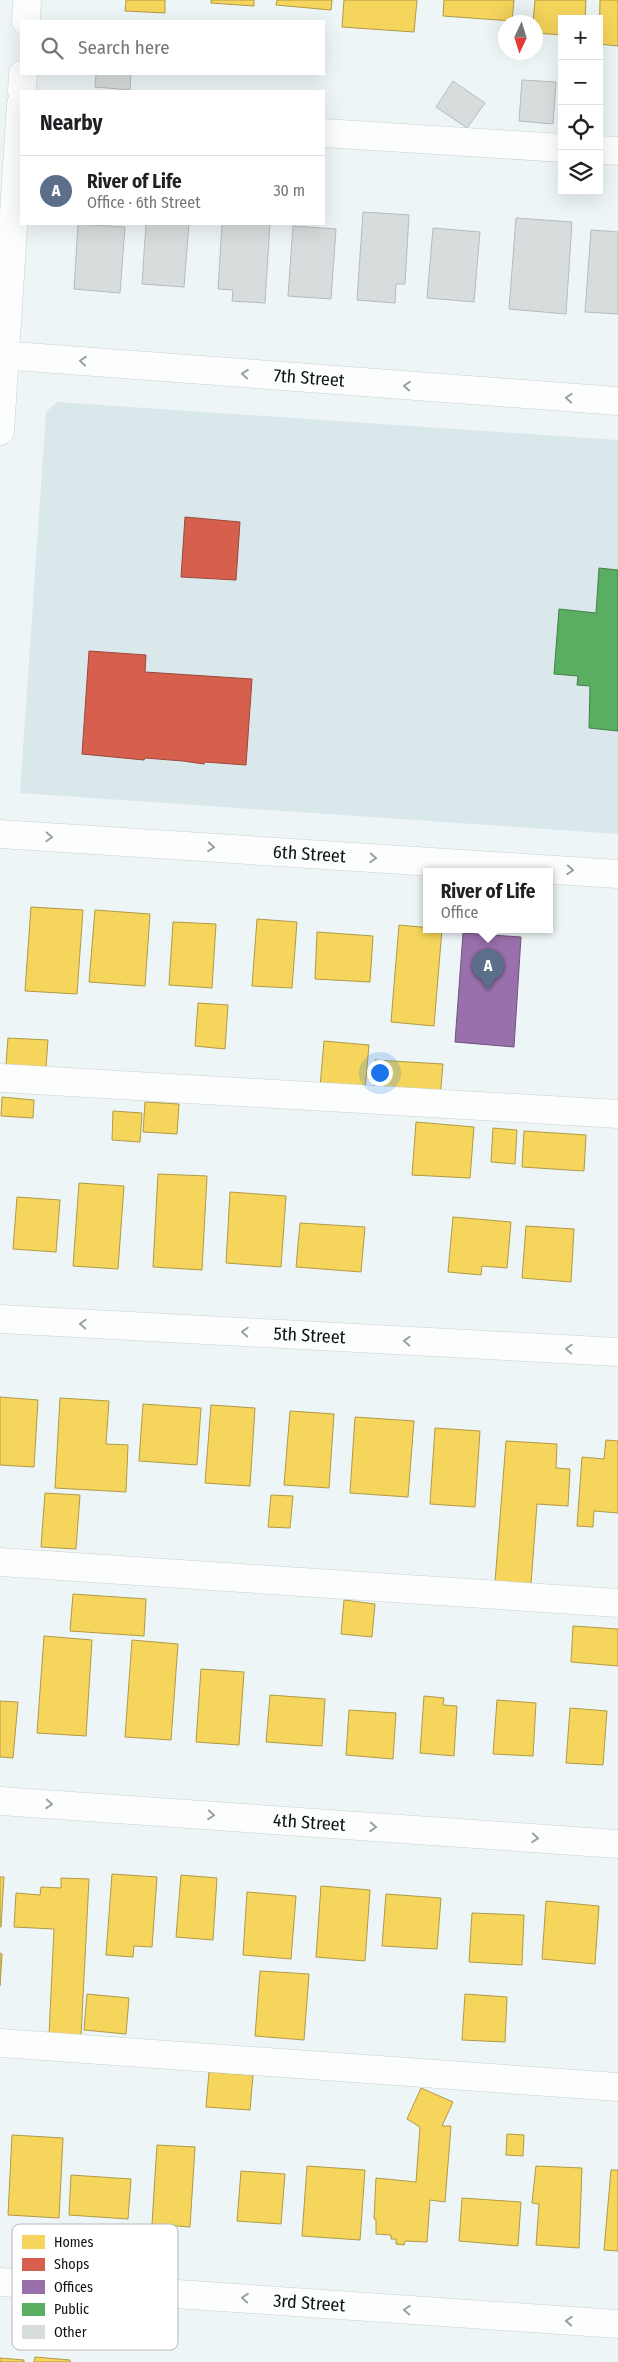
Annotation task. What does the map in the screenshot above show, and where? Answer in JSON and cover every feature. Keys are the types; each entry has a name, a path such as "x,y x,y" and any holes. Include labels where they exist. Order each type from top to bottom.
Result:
{"street":[{"path":"26,20 28,0"},
{"path":"22,90 23,75"},
{"path":"0,112 20,114"},
{"path":"0,431 3,355 20,127"},
{"path":"325,133 558,148"},
{"path":"603,150 618,151"},
{"name":"7th Street","path":"3,355 618,401"},
{"name":"6th Street","path":"0,834 525,868"},
{"name":"6th Street","path":"553,870 618,874"},
{"path":"0,1078 618,1114"},
{"name":"5th Street","path":"0,1319 618,1352"},
{"path":"0,1562 618,1603"},
{"name":"4th Street","path":"0,1801 618,1844"},
{"path":"0,2043 618,2087"},
{"name":"3rd Street","path":"178,2294 618,2324"}],"shaded area":[{"path":"57,402 618,440 618,834 20,793 46,412"}],"building: Homes":[{"path":"126,0 165,0 165,13 125,11"},
{"path":"211,0 254,0 254,6 211,3"},
{"path":"277,0 332,0 331,10 276,5"},
{"path":"344,0 417,0 414,32 342,27"},
{"path":"444,0 514,0 513,15 498,15 498,20 443,16"},
{"path":"535,0 586,0 585,15 558,15 558,35 543,34 543,15 534,15"},
{"path":"600,0 618,0 618,46 603,44 603,15 600,15"},
{"path":"31,907 83,910 77,994 25,991"},
{"path":"95,910 150,914 145,986 89,982"},
{"path":"257,919 297,922 292,988 252,986"},
{"path":"173,922 216,924 212,988 169,985"},
{"path":"399,925 423,927 423,933 442,933 434,1026 391,1022"},
{"path":"317,932 373,936 370,982 315,979"},
{"path":"198,1003 228,1005 225,1049 195,1046"},
{"path":"8,1038 48,1040 46,1067 6,1065"},
{"path":"324,1041 369,1045 365,1090 320,1087"},
{"path":"375,1060 443,1064 440,1098 374,1093"},
{"path":"2,1097 34,1100 33,1118 1,1116"},
{"path":"145,1102 179,1104 177,1134 143,1132"},
{"path":"113,1111 142,1113 140,1142 112,1140"},
{"path":"416,1122 474,1127 470,1178 412,1175"},
{"path":"493,1128 517,1130 515,1164 491,1162"},
{"path":"524,1131 586,1135 584,1171 522,1167"},
{"path":"158,1174 207,1176 202,1270 153,1267"},
{"path":"79,1183 124,1186 118,1269 73,1266"},
{"path":"230,1192 286,1196 281,1267 226,1263"},
{"path":"17,1197 60,1200 56,1252 13,1249"},
{"path":"453,1217 511,1222 507,1268 482,1266 481,1275 448,1272"},
{"path":"300,1223 365,1227 361,1272 296,1267"},
{"path":"526,1226 574,1229 571,1282 522,1278"},
{"path":"0,1397 38,1400 34,1467 0,1465"},
{"path":"60,1398 109,1401 106,1444 128,1445 126,1492 55,1488"},
{"path":"143,1404 201,1408 197,1465 139,1461"},
{"path":"211,1405 255,1408 250,1486 205,1483"},
{"path":"290,1411 334,1414 329,1488 284,1485"},
{"path":"355,1417 414,1421 408,1497 350,1493"},
{"path":"435,1428 480,1431 475,1507 430,1504"},
{"path":"606,1440 618,1441 618,1513 594,1511 593,1527 577,1526 582,1457 604,1459"},
{"path":"506,1441 557,1444 556,1468 570,1469 568,1506 537,1504 531,1584 495,1582"},
{"path":"45,1493 80,1495 76,1549 41,1547"},
{"path":"271,1495 293,1496 290,1528 268,1527"},
{"path":"73,1594 146,1599 144,1636 70,1631"},
{"path":"344,1600 375,1604 372,1637 341,1634"},
{"path":"573,1626 618,1629 618,1666 571,1662"},
{"path":"44,1636 92,1640 86,1736 37,1733"},
{"path":"132,1640 178,1644 171,1740 125,1737"},
{"path":"201,1669 244,1672 239,1745 196,1742"},
{"path":"270,1695 325,1699 322,1746 266,1742"},
{"path":"424,1696 444,1698 443,1705 457,1706 454,1756 420,1753"},
{"path":"497,1700 536,1703 533,1756 493,1754"},
{"path":"0,1701 18,1702 13,1758 0,1757"},
{"path":"570,1708 607,1711 603,1765 566,1763"},
{"path":"349,1710 396,1713 393,1759 346,1755"},
{"path":"112,1874 157,1877 152,1947 134,1946 133,1957 106,1955"},
{"path":"181,1875 217,1878 213,1940 176,1937"},
{"path":"0,1877 4,1877 1,1927 0,1927"},
{"path":"61,1878 89,1879 81,2037 49,2035 54,1929 14,1927 16,1893 40,1895 41,1887 61,1888"},
{"path":"321,1886 370,1890 365,1961 316,1957"},
{"path":"247,1892 296,1896 291,1959 243,1955"},
{"path":"386,1894 441,1898 437,1949 382,1946"},
{"path":"546,1901 599,1906 595,1964 542,1959"},
{"path":"472,1913 524,1915 522,1965 469,1962"},
{"path":"0,1953 2,1954 0,1986"},
{"path":"260,1971 309,1974 304,2040 255,2036"},
{"path":"87,1994 129,1998 126,2034 84,2030"},
{"path":"465,1994 507,1997 505,2042 462,2040"},
{"path":"209,2072 253,2075 250,2110 206,2107"},
{"path":"421,2088 453,2102 442,2126 451,2126 445,2202 430,2200 427,2242 405,2241 404,2245 396,2244 396,2239 391,2239 391,2235 376,2234 376,2219 374,2219 376,2178 416,2182 420,2127 407,2119"},
{"path":"507,2134 524,2135 523,2156 506,2155"},
{"path":"12,2135 63,2138 59,2218 8,2215"},
{"path":"157,2145 195,2147 190,2227 178,2226 178,2224 152,2224"},
{"path":"307,2166 365,2170 360,2240 302,2236"},
{"path":"536,2166 582,2168 579,2248 536,2245 539,2204 532,2203"},
{"path":"611,2170 618,2170 618,2251 604,2250"},
{"path":"241,2171 285,2174 281,2224 237,2221"},
{"path":"71,2175 131,2179 128,2219 69,2215"},
{"path":"462,2198 521,2202 518,2246 459,2241"},
{"path":"35,2357 70,2360 70,2362 34,2362"},
{"path":"0,2358 24,2360 24,2362 0,2362"}],"building: Shops":[{"path":"185,517 240,522 236,580 181,577"},
{"path":"89,651 146,655 145,672 252,679 246,765 205,762 204,764 145,758 144,760 82,754"}],"building: Offices":[{"path":"463,933 521,937 514,1047 455,1042"}],"building: Public":[{"path":"599,568 618,570 618,731 589,728 590,686 577,685 578,676 554,674 559,609 596,613"}],"building: Other":[{"path":"96,75 131,75 130,90 95,87"},
{"path":"522,80 556,82 553,124 519,121"},
{"path":"453,81 485,103 467,128 436,107"},
{"path":"363,212 409,215 405,284 396,284 395,303 357,300"},
{"path":"516,218 572,222 566,314 509,309"},
{"path":"78,225 125,227 120,293 74,289"},
{"path":"146,225 189,225 184,287 142,284"},
{"path":"222,225 270,225 265,303 232,301 233,290 218,289"},
{"path":"293,226 336,229 331,299 288,296"},
{"path":"433,228 480,232 474,302 427,298"},
{"path":"591,230 618,232 618,314 585,312"}],"place":[{"name":"River of Life","path":"488,990"}]}
